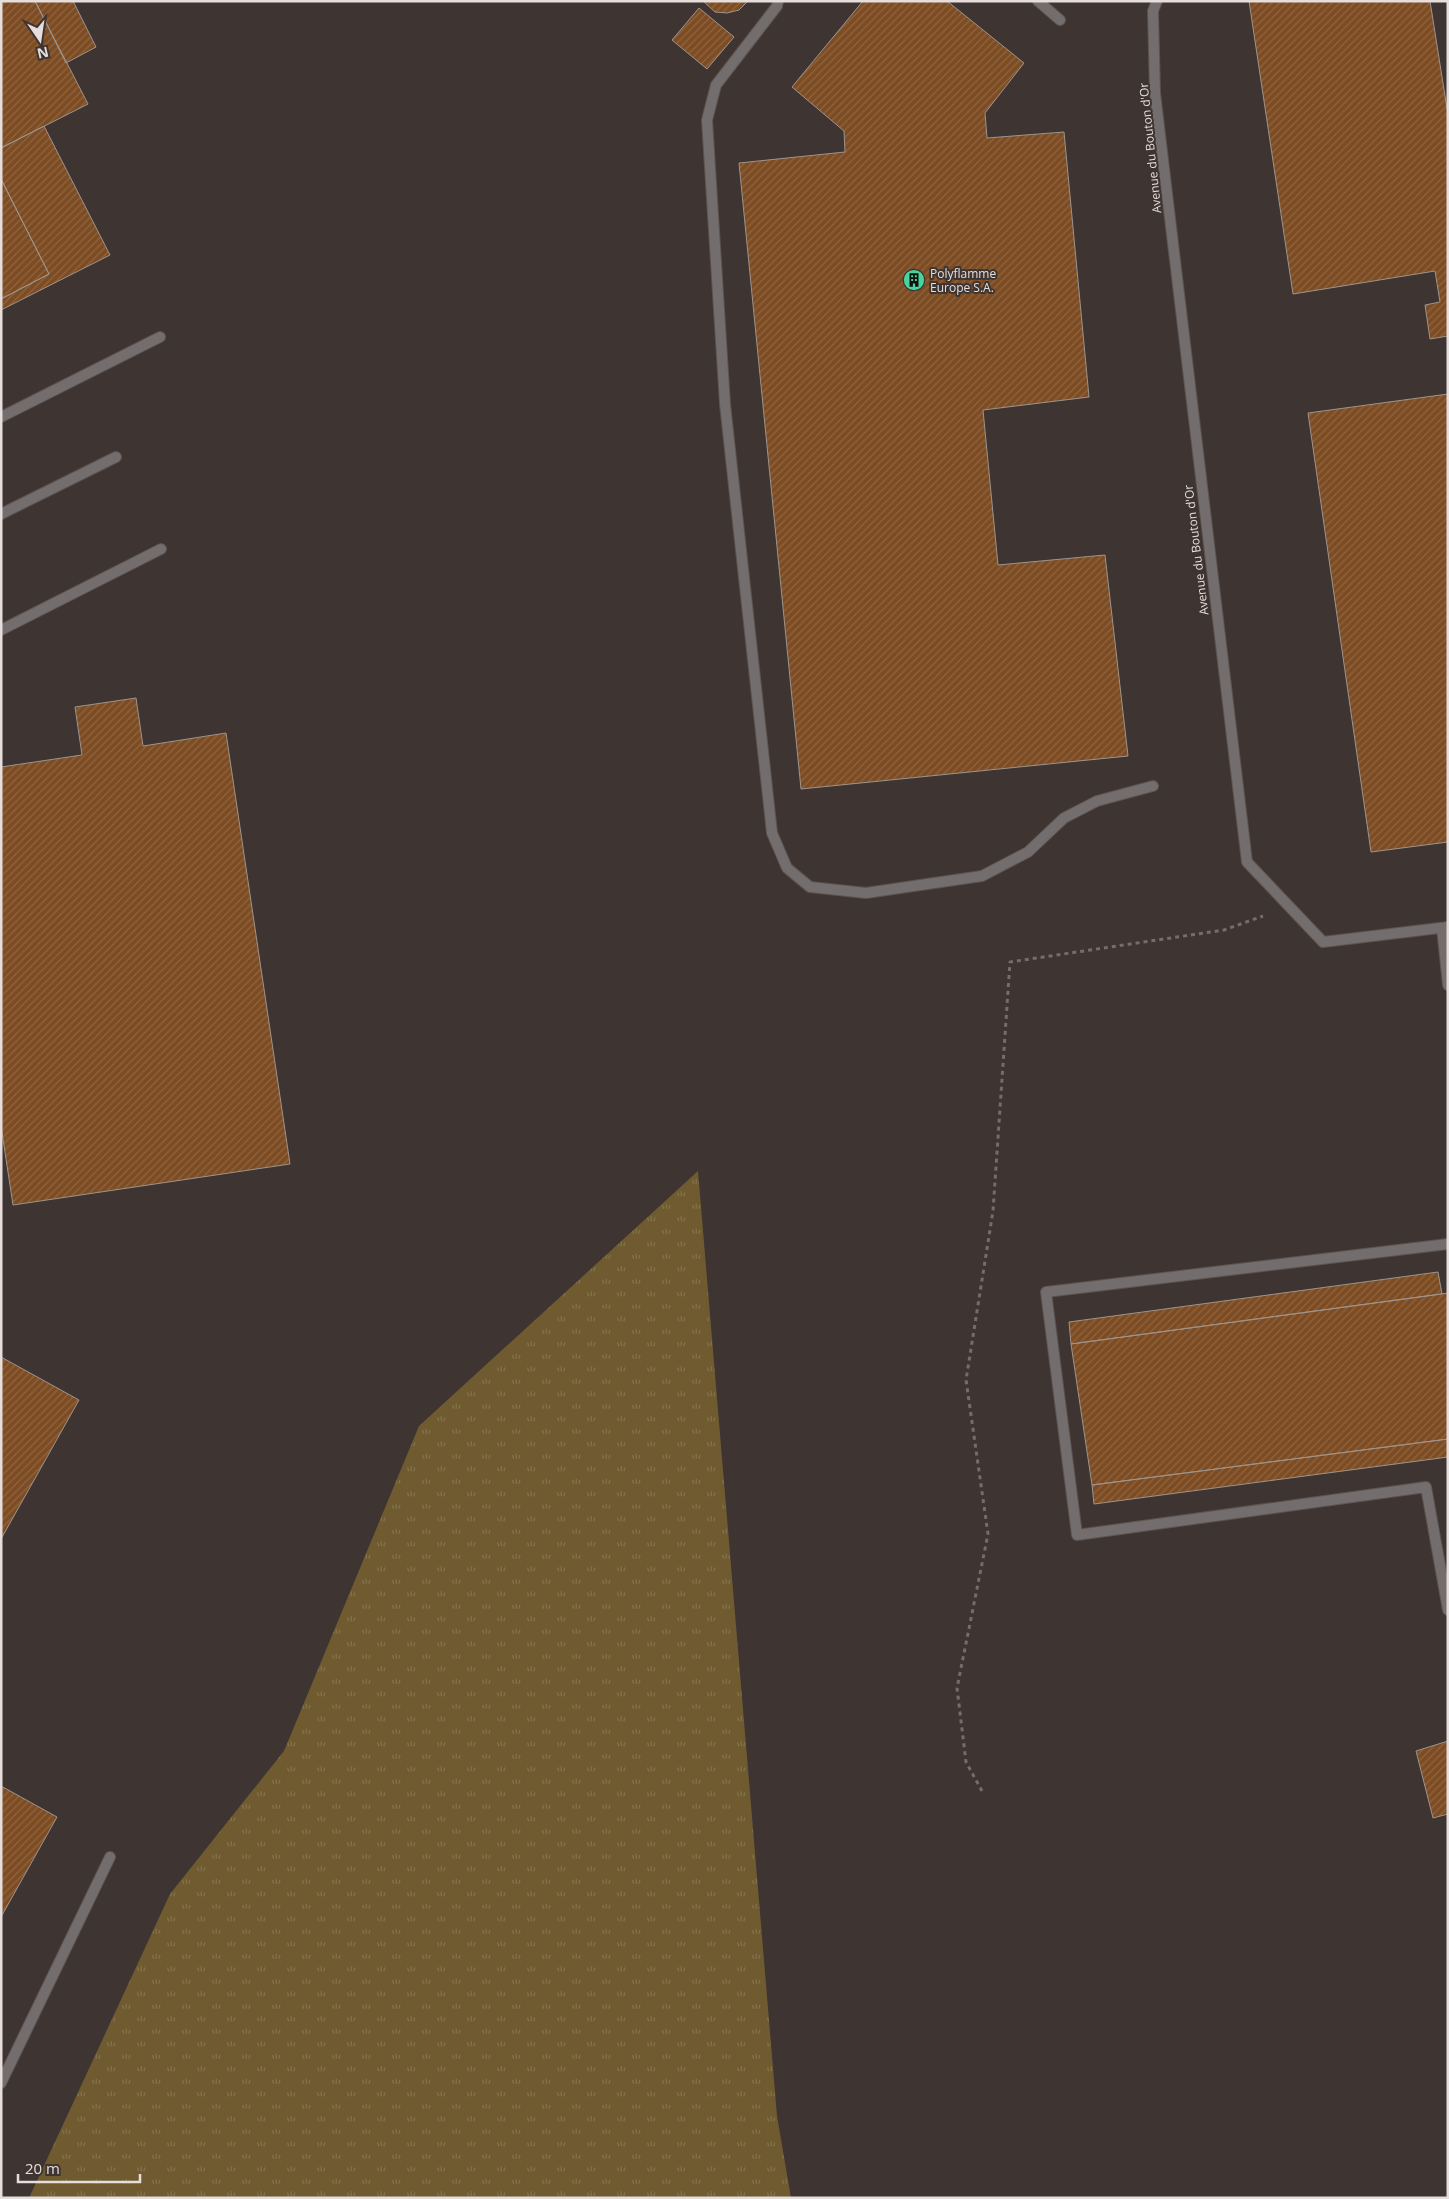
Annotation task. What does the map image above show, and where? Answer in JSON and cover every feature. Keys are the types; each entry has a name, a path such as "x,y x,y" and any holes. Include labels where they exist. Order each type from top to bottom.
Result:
{"street":[{"path":"778,1 777,6 716,85 707,120 725,404 772,833 787,868 810,886 866,893 982,876 1028,852 1064,818 1097,801 1153,786"},
{"path":"1038,1 1060,20"},
{"name":"Avenue du Bouton d'Or","path":"1157,1 1153,11 1155,93 1247,862 1323,942 1445,928"},
{"path":"1,417 160,337"},
{"path":"1,514 116,457"},
{"path":"1,630 161,550"},
{"path":"1445,928 1448,985"},
{"path":"1448,1244 1046,1292 1077,1535 1426,1488 1448,1610"},
{"path":"1,2082 110,1857"}],"path":[{"path":"982,1790 966,1762 957,1688 988,1534 966,1380 993,1211 1010,962 1224,930 1290,907"}],"green space":[{"path":"698,1171 777,2116 791,2198 29,2198 170,1894 284,1751 419,1426"}],"building":[{"path":"1,1 35,1 88,104 1,148"},
{"path":"35,1 73,1 96,47 66,63"},
{"path":"703,1 748,1 739,10 727,13 715,12"},
{"name":"Polyflamme Europe S.A.","path":"863,1 947,1 1024,63 985,113 987,138 1064,132 1089,397 983,410 998,565 1105,555 1128,756 801,789 739,163 845,152 844,131 792,87"},
{"path":"1249,1 1430,1 1448,115 1448,336 1430,339 1425,305 1440,302 1435,271 1293,294"},
{"path":"699,8 734,37 707,69 672,40"},
{"path":"44,126 110,255 1,310 1,299 49,274 1,179 1,148"},
{"path":"1,179 49,274 1,299"},
{"path":"1448,394 1448,842 1371,852 1308,413"},
{"path":"136,698 143,746 226,733 290,1164 13,1205 1,1126 1,767 82,755 75,707"},
{"path":"1438,1272 1442,1294 1071,1344 1069,1322"},
{"path":"1448,1293 1448,1439 1092,1485 1071,1344"},
{"path":"1,1357 79,1400 1,1539"},
{"path":"1448,1439 1448,1457 1094,1504 1092,1485"},
{"path":"1448,1741 1448,1814 1433,1818 1416,1751"},
{"path":"1,1786 57,1817 1,1917"}],"place":[{"name":"Polyflamme Europe S.A.","path":"914,280"}]}
